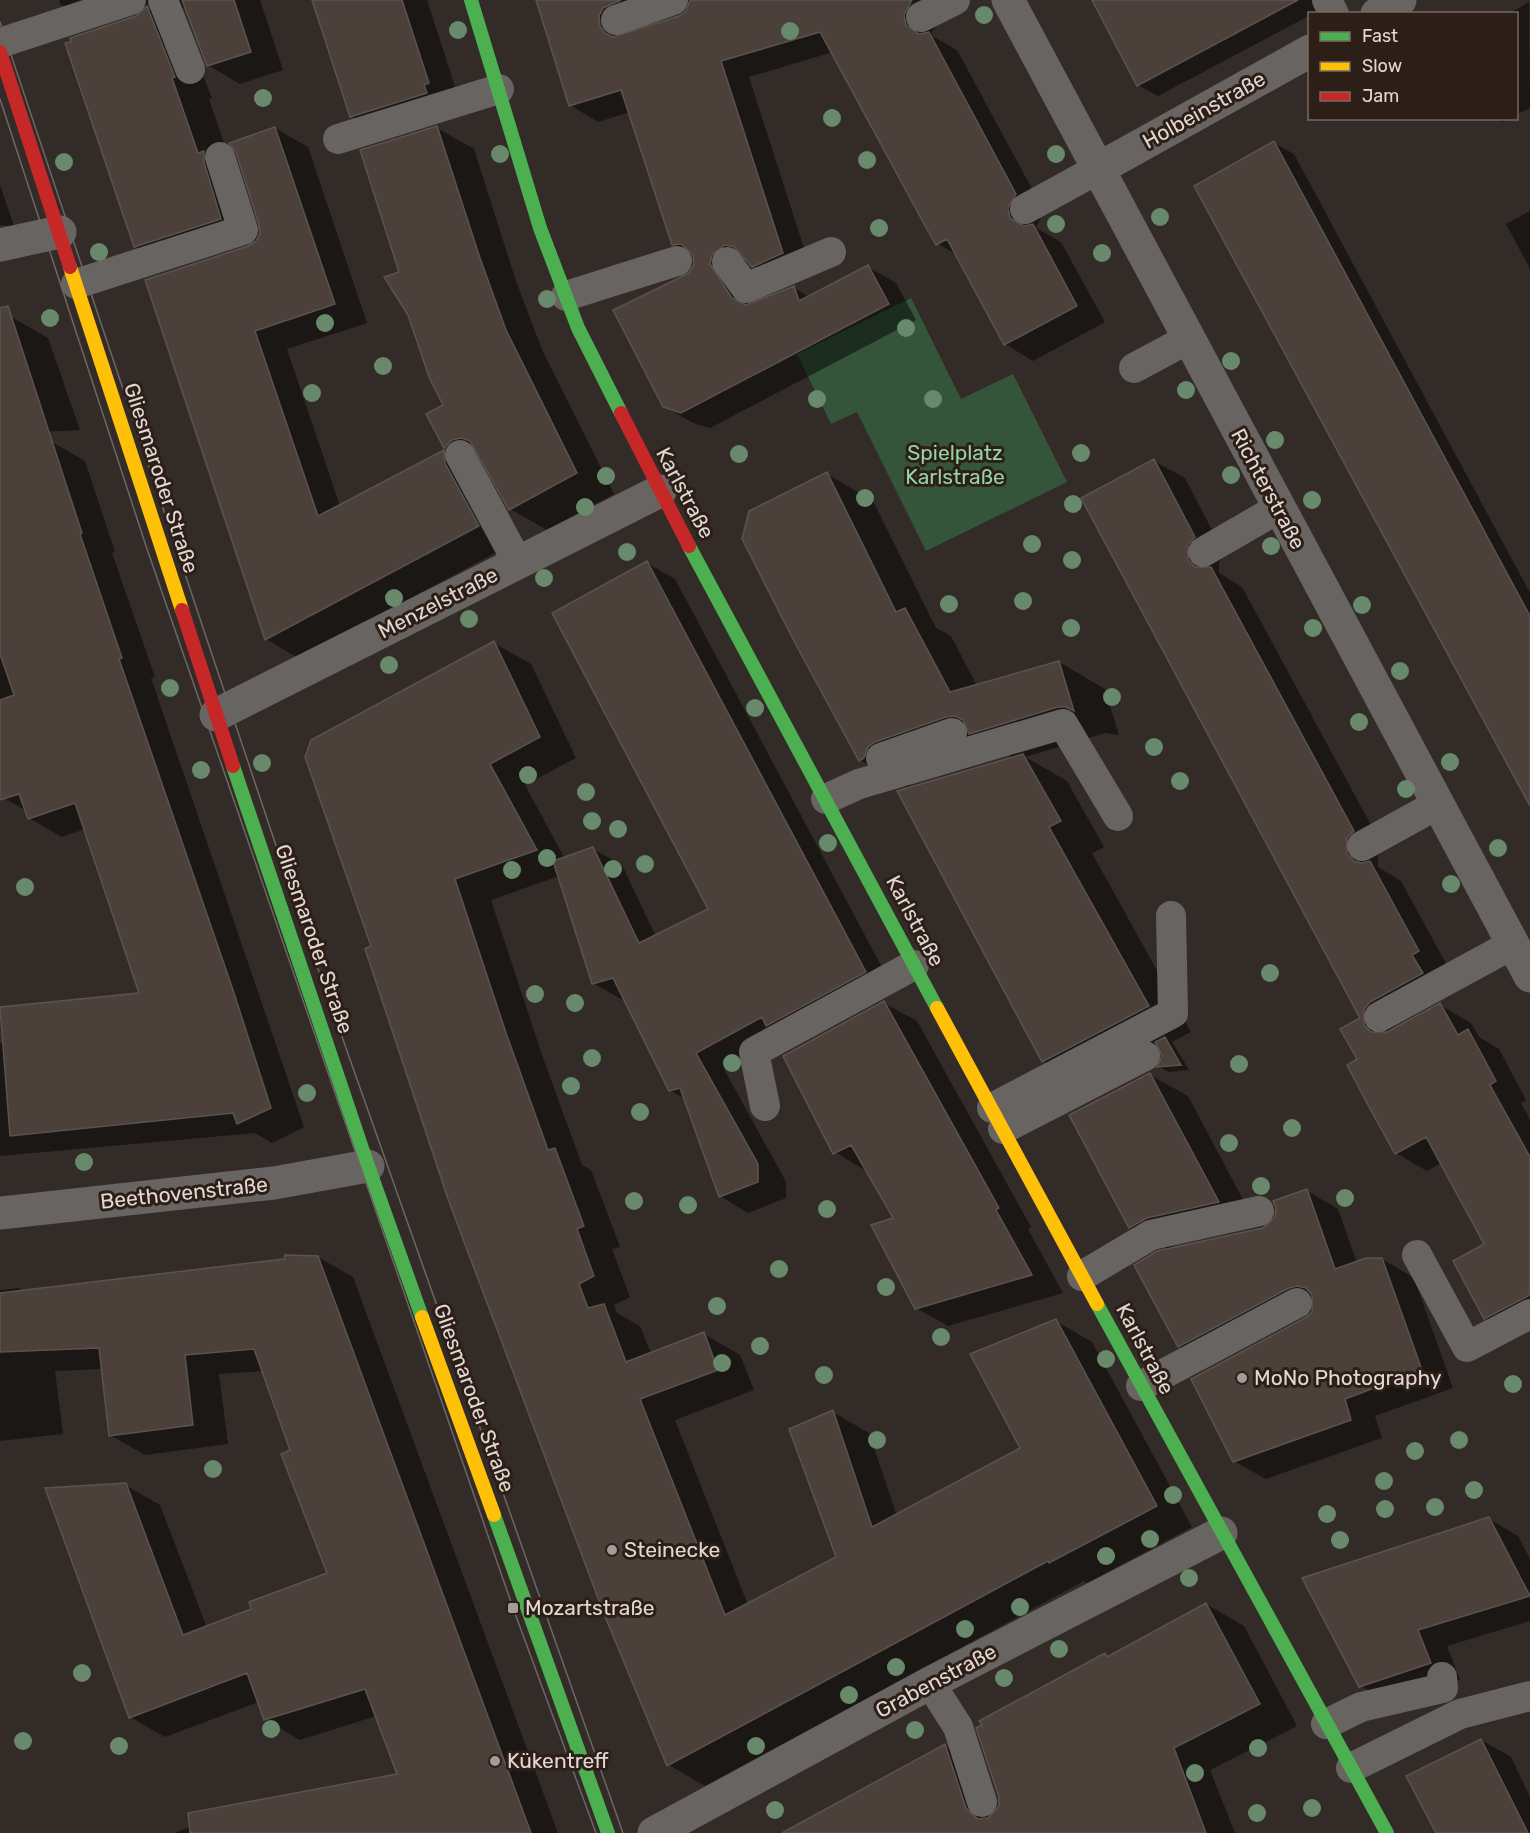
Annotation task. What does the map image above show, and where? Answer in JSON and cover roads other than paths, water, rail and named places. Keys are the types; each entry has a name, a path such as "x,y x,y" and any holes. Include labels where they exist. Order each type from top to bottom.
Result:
{"street":[{"name":"Karlstraße","path":"471,0 540,228 578,328 660,491 914,965 1221,1533 1387,1833"},
{"name":"Richterstraße","path":"1008,0 1530,975"},
{"path":"1380,12 1400,0"},
{"name":"Gliesmaroder Straße","path":"0,52 216,715 368,1166 608,1833"},
{"name":"Holbeinstraße","path":"1098,169 1308,52"},
{"path":"0,245 60,232"},
{"name":"Menzelstraße","path":"216,715 660,491"},
{"name":"Beethovenstraße","path":"0,1212 274,1183 368,1166"},
{"name":"Grabenstraße","path":"654,1833 930,1683 1221,1533"}],"lane":[{"path":"0,43 131,0"},
{"path":"163,0 190,69"},
{"path":"616,20 673,0"},
{"path":"921,17 954,0"},
{"path":"338,139 499,89"},
{"path":"76,284 243,230 220,157"},
{"path":"1025,209 1098,169"},
{"path":"727,262 746,288 831,252"},
{"path":"566,296 677,261"},
{"path":"1134,368 1188,339"},
{"path":"460,455 518,563"},
{"path":"1203,552 1279,508"},
{"path":"820,790 859,784 1063,724 1118,816"},
{"path":"820,790 952,733"},
{"path":"1362,846 1438,804"},
{"path":"997,1119 1173,1013 1171,916"},
{"path":"1379,1017 1513,944"},
{"path":"765,1106 754,1052 914,965"},
{"path":"997,1119 1145,1056"},
{"path":"1082,1276 1151,1235 1259,1211"},
{"path":"1416,1255 1467,1347 1530,1314"},
{"path":"1141,1386 1297,1303"},
{"path":"1326,1724 1361,1707 1443,1688 1442,1677"},
{"path":"930,1683 958,1727 982,1803"},
{"path":"1351,1768 1460,1714 1530,1696"}],"tram line":[{"path":"0,22 304,929 623,1833"},
{"path":"0,99 146,546 513,1608 596,1833"}],"place":[{"name":"MoNo Photography","path":"1242,1378"},
{"name":"Steinecke","path":"612,1550"},
{"name":"Mozartstraße","path":"513,1608"},
{"name":"Kükentreff","path":"495,1761"}],"park label":[{"name":"Spielplatz Karlstraße","path":"955,465"}]}
